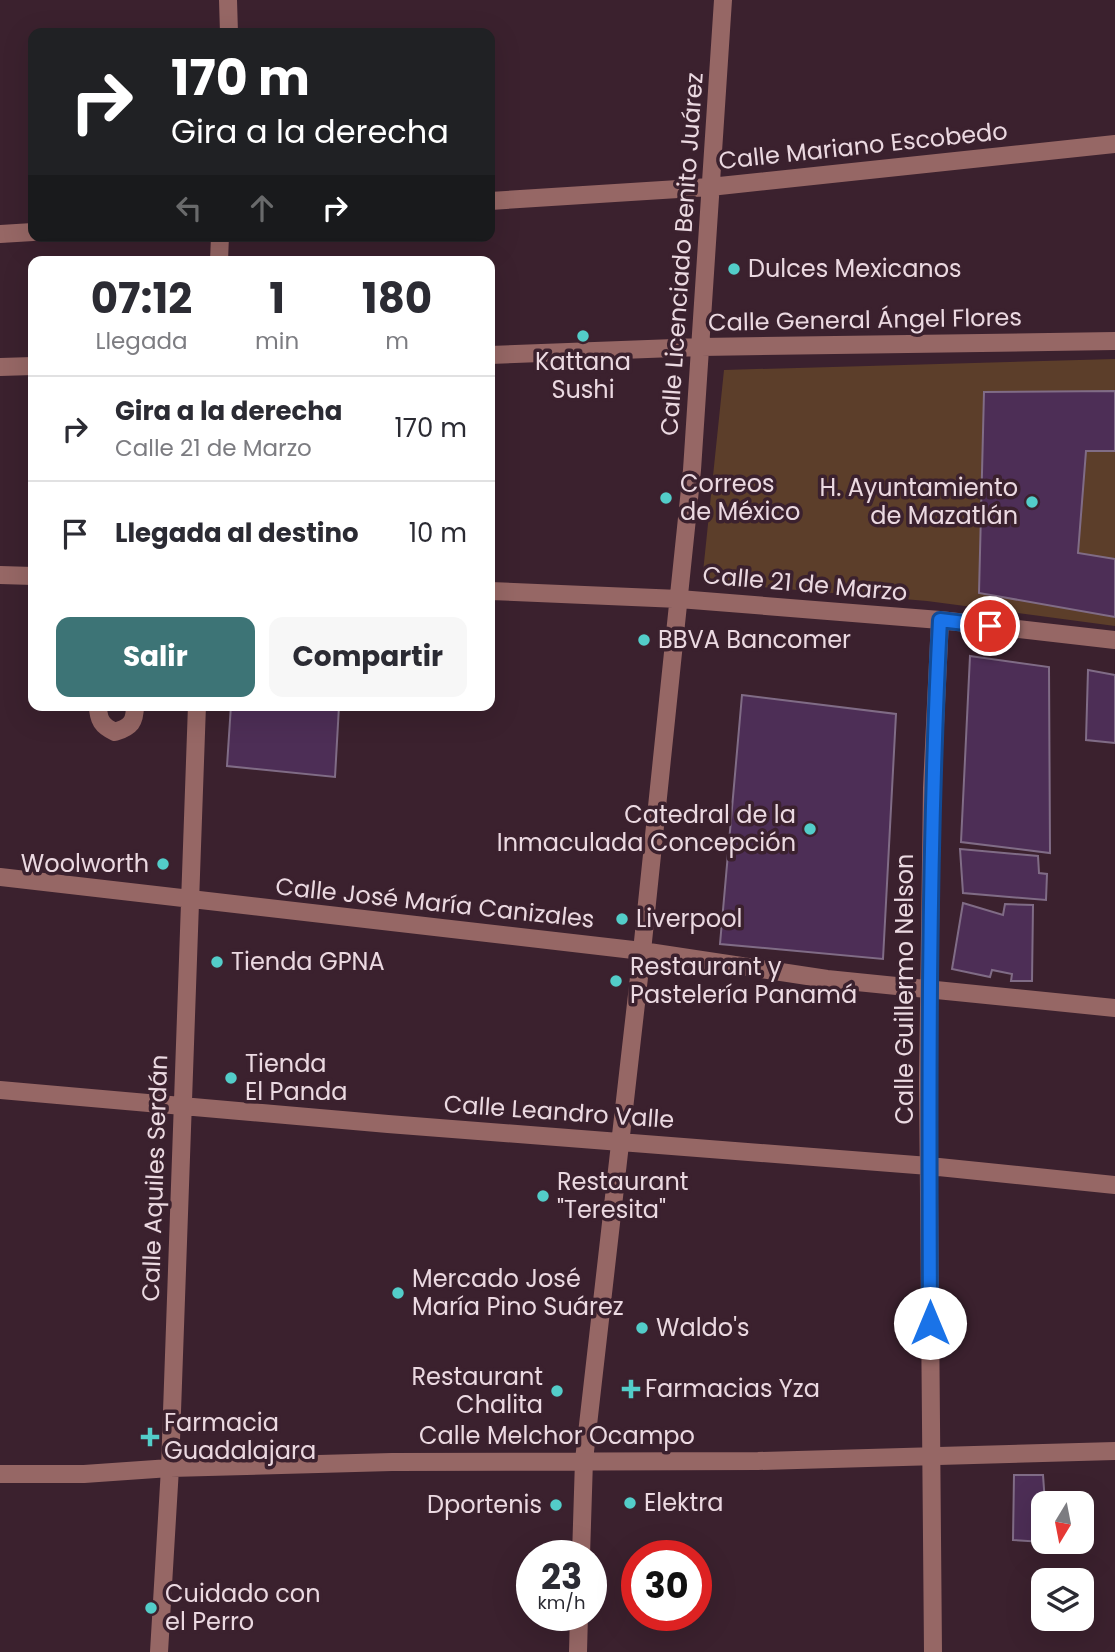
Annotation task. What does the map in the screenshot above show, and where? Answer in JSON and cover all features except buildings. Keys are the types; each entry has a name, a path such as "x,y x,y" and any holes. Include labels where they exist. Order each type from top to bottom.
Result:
{"street":[{"path":"228,0 229,28"},
{"name":"Calle Licenciado Benito Juárez","path":"582,1540 584,1460 679,599 701,347 723,0"},
{"name":"Calle Mariano Escobedo","path":"495,201 710,187 1115,144"},
{"path":"0,234 28,232"},
{"name":"Calle General Ángel Flores","path":"495,355 701,347 1115,341"},
{"path":"0,367 28,366"},
{"path":"0,575 28,576"},
{"name":"Calle 21 de Marzo","path":"495,591 679,599 940,620 1115,640"},
{"name":"Calle Guillermo Nelson","path":"933,1652 930,989 932,788 940,620"},
{"path":"98,711 104,726 116,732 128,728 135,719 135,711"},
{"name":"Calle Aquiles Serdán","path":"159,1652 170,1468 197,711"},
{"name":"Calle José María Canizales","path":"0,877 642,951 827,979 1115,1008"},
{"name":"Calle Leandro Valle","path":"0,1090 388,1124 929,1166 1115,1185"},
{"name":"Calle Melchor Ocampo","path":"0,1474 84,1474 170,1468 392,1462 758,1461 1115,1451"},
{"path":"578,1652 579,1631"}],"shaded area":[{"path":"1115,359 1115,626 927,601 702,582 724,370"}],"place":[{"name":"Dulces Mexicanos","path":"734,269"},
{"name":"Kattana Sushi","path":"583,336"},
{"name":"Correos de México","path":"666,498"},
{"name":"H. Ayuntamiento de Mazatlán","path":"1032,502"},
{"name":"BBVA Bancomer","path":"644,640"},
{"name":"Catedral de la Inmaculada Concepción","path":"810,829"},
{"name":"Woolworth","path":"163,864"},
{"name":"Liverpool","path":"622,919"},
{"name":"Tienda GPNA","path":"217,962"},
{"name":"Restaurant y Pastelería Panamá","path":"616,981"},
{"name":"Tienda El Panda","path":"231,1078"},
{"name":"Restaurant \"Teresita\"","path":"543,1196"},
{"name":"Mercado José María Pino Suárez","path":"398,1293"},
{"name":"Waldo's","path":"642,1328"},
{"name":"Farmacias Yza","path":"631,1389"},
{"name":"Restaurant Chalita","path":"557,1391"},
{"name":"Farmacia Guadalajara","path":"150,1437"},
{"name":"Elektra","path":"630,1503"},
{"name":"Dportenis","path":"556,1505"},
{"name":"Cuidado con el Perro","path":"151,1608"}],"route":[{"path":"930,1323 928,1080 932,788 940,620 990,626"}]}
